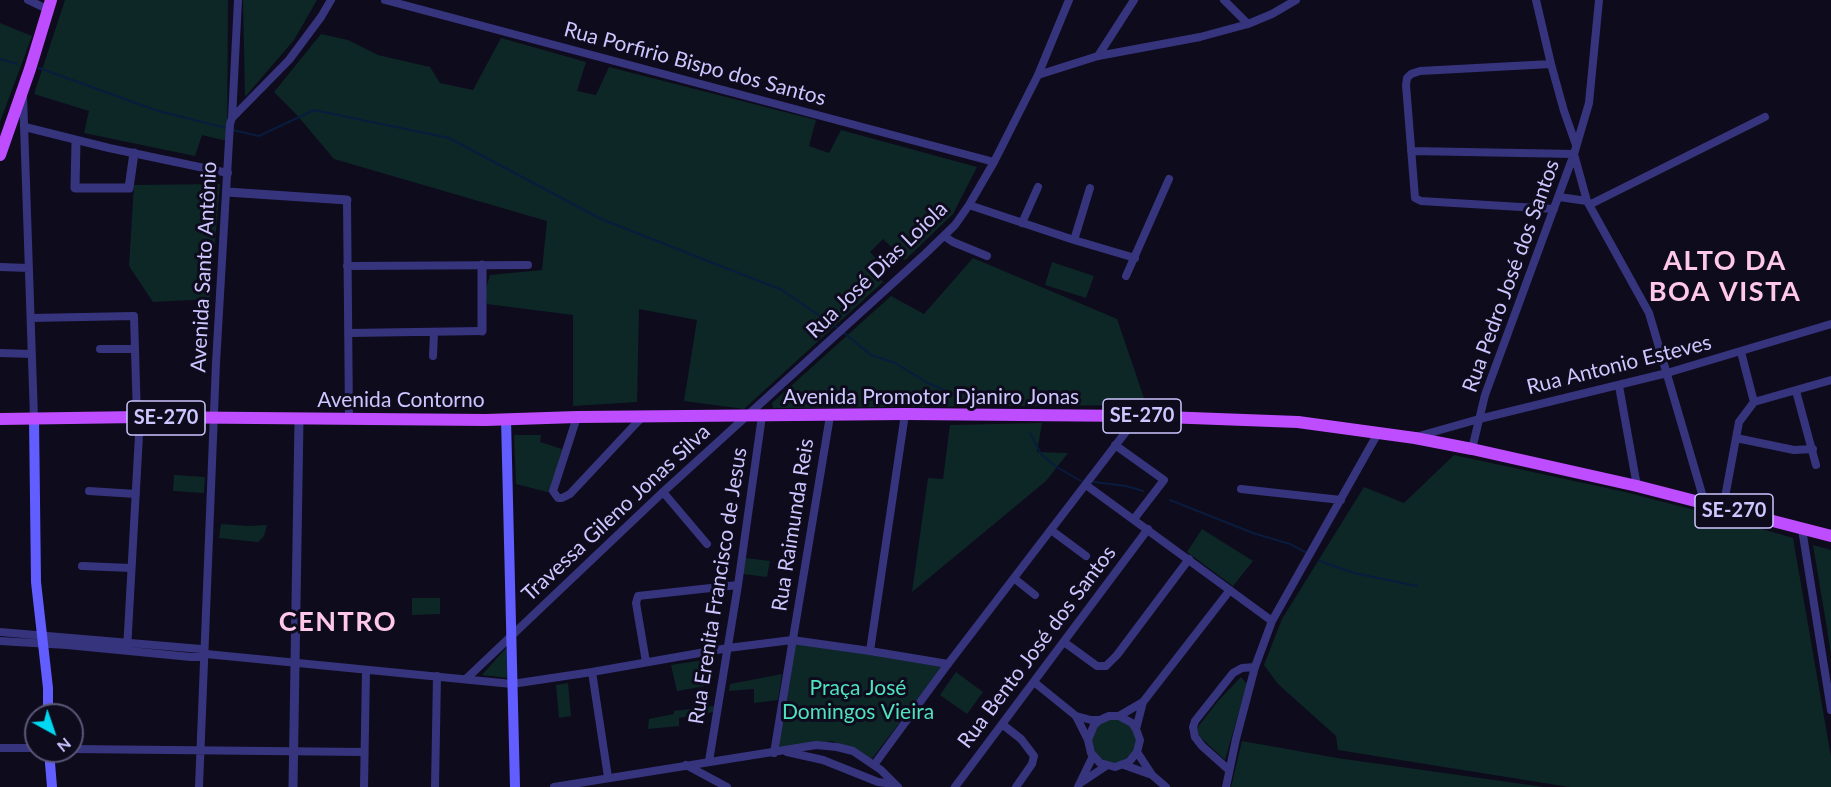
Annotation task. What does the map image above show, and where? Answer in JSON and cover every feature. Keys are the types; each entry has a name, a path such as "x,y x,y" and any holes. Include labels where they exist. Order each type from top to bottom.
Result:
{"main road":[{"path":"0,155 49,5"},
{"name":"Avenida Promotor Djaniro Jonas","path":"506,419 904,414 1138,416 1298,422 1415,438 1637,486"},
{"path":"34,418 36,582 47,703"},
{"name":"Avenida Contorno","path":"0,419 506,419 515,787"},
{"name":"SE-270","path":"1637,486 1831,536"},
{"path":"50,763 52,787"}],"street":[{"path":"28,0 49,5"},
{"name":"Avenida Santo Antônio","path":"199,787 218,321 238,0"},
{"path":"232,118 290,60 331,0"},
{"name":"Rua Porfirio Bispo dos Santos","path":"385,0 417,4 994,162"},
{"name":"Rua José Dias Loiola","path":"745,417 944,236 969,205 994,162 1038,75 1069,0"},
{"path":"1098,56 1134,0"},
{"path":"1224,0 1248,24"},
{"path":"1038,75 1098,56 1200,37 1248,24 1296,0"},
{"path":"1536,0 1551,64 1576,145"},
{"name":"Rua Pedro José dos Santos","path":"1472,449 1487,390 1559,197 1589,103 1599,0"},
{"path":"1551,64 1420,71 1411,74 1407,78 1406,85 1415,198 1420,201 1554,209"},
{"path":"22,91 34,418"},
{"path":"1559,197 1588,203 1765,117"},
{"path":"25,128 228,173"},
{"path":"76,141 75,188 129,188 134,153"},
{"path":"1411,151 1574,154 1588,203 1649,313 1705,504"},
{"path":"1126,276 1169,179"},
{"path":"1022,223 1038,187"},
{"path":"1074,240 1090,188"},
{"path":"227,192 347,200 349,419"},
{"path":"969,205 1135,258"},
{"path":"944,236 987,256"},
{"path":"349,333 482,331 482,265"},
{"path":"347,266 528,265"},
{"path":"0,267 29,268"},
{"path":"31,318 133,316 135,320 139,418 127,646"},
{"name":"Rua Antonio Esteves","path":"1415,438 1479,419 1667,373 1831,324"},
{"path":"433,356 434,333"},
{"path":"99,349 135,349"},
{"path":"1741,352 1754,402"},
{"path":"0,353 32,354"},
{"path":"1723,508 1742,416 1754,402 1831,380"},
{"path":"1619,386 1637,486"},
{"path":"1796,391 1816,465"},
{"path":"870,651 904,414"},
{"path":"578,417 554,491 558,498 570,494 643,416"},
{"name":"Rua Erenita Francisco de Jesus","path":"710,761 762,416"},
{"name":"Rua Raimunda Reis","path":"792,640 830,416"},
{"path":"874,765 948,664 1138,416"},
{"name":"Travessa Gileno Jonas Silva","path":"467,678 745,417"},
{"path":"293,787 299,420"},
{"path":"1226,787 1255,667 1272,621 1378,433"},
{"path":"1736,438 1794,450 1813,449"},
{"path":"1115,446 1164,480 1134,519"},
{"path":"1086,484 1272,621"},
{"path":"1241,489 1341,500"},
{"path":"89,491 136,494"},
{"path":"663,492 707,544"},
{"path":"1802,528 1831,710"},
{"path":"1051,530 1086,556"},
{"name":"Rua Bento José dos Santos","path":"955,787 1148,530"},
{"path":"1064,642 1097,666 1106,666 1189,559"},
{"path":"81,566 131,568"},
{"path":"1015,579 1035,595"},
{"path":"646,662 636,603 638,596 738,585"},
{"path":"1119,716 1143,702 1230,590"},
{"path":"0,632 43,640"},
{"path":"0,641 43,640 127,646 190,657 201,657 206,654 512,684 728,648 792,640 948,664"},
{"path":"777,752 792,640"},
{"path":"1229,770 1202,746 1195,737 1192,727 1233,673 1242,668 1255,667"},
{"path":"364,787 366,670"},
{"path":"592,672 608,777"},
{"path":"435,787 437,676"},
{"path":"1034,682 1076,716 1100,720 1109,716 1119,716 1132,723 1140,740 1137,752 1130,762 1115,767 1106,766 1093,756 1076,716"},
{"path":"1136,729 1143,702"},
{"path":"1088,740 1090,732 1100,720"},
{"path":"1002,724 1021,739 1034,756 1032,764 1016,787"},
{"path":"554,787 816,745 837,747 853,752 886,774 896,786"},
{"path":"0,748 24,748"},
{"path":"84,748 200,752 364,752"},
{"path":"777,752 812,756 881,783 896,786"},
{"path":"1137,752 1152,775 1166,787"},
{"path":"1080,785 1093,756"},
{"path":"684,765 727,787"},
{"path":"1124,765 1152,775"},
{"path":"1080,785 1106,766"},
{"path":"881,783 886,774"}],"green space":[{"path":"65,0 228,0 227,141 202,135 195,156 84,133 89,111 34,94"},
{"path":"243,0 317,0 294,40 245,97"},
{"path":"0,23 32,36 0,122"},
{"path":"321,34 348,40 378,55 430,67 440,83 473,90 501,38 586,62 577,91 596,95 609,67 816,120 809,146 829,153 841,130 977,167 953,214 905,260 883,239 870,252 877,260 870,268 883,282 744,409 684,401 697,320 639,309 637,402 573,406 573,315 487,304 485,292 490,275 542,270 547,221 334,159 274,92"},
{"path":"220,184 210,299 153,302 129,266 134,185"},
{"path":"973,258 1117,319 1144,398 1133,405 773,408 772,403 891,296 924,314"},
{"path":"1052,262 1094,276 1086,298 1045,285"},
{"path":"1042,423 1037,452 1068,453 1046,481 912,592 928,478 943,479 950,425"},
{"path":"514,435 541,435 540,442 562,449 551,493 516,484"},
{"path":"1454,455 1625,492 1793,538 1831,757 1831,787 1569,787 1338,750 1336,736 1278,684 1264,665 1282,619 1364,487 1404,503"},
{"path":"174,475 205,477 204,493 173,491"},
{"path":"221,524 267,525 264,536 258,542 219,538"},
{"path":"1202,529 1253,561 1233,586 1187,552"},
{"path":"1813,545 1831,550 1831,653"},
{"path":"745,558 770,561 767,577 743,574"},
{"path":"412,598 440,598 440,614 412,615"},
{"name":"Praça José Domingos Vieira","path":"794,643 942,667 871,760 855,749 832,741 776,751"},
{"path":"506,648 508,678 482,675"},
{"path":"710,659 711,685 677,691 671,665"},
{"path":"956,672 983,692 967,714 940,695"},
{"path":"782,674 778,700 754,703 754,689 729,691 730,684"},
{"path":"1241,677 1247,684 1225,760 1199,736 1197,728"},
{"path":"568,683 571,716 559,718 556,685"},
{"path":"714,706 713,712 679,718 679,726 648,729 649,719 674,714 674,711"},
{"path":"1114,719 1129,726 1136,741 1129,756 1114,763 1099,756 1092,741 1099,726"},
{"path":"1242,741 1337,758 1544,787 1231,787"}],"waterway":[{"path":"0,59 17,64"},
{"path":"39,68 155,110 226,128"},
{"path":"233,130 259,136 314,110 449,138 601,219 782,290 839,329"},
{"path":"843,332 871,355 895,363 928,383 953,394 981,392 1016,403"},
{"path":"1030,433 1041,454 1055,466 1081,481"},
{"path":"1094,482 1126,486 1143,491"},
{"path":"1170,500 1253,533 1290,544 1305,552"},
{"path":"1320,561 1354,573 1417,586"}],"district":[{"name":"ALTO DA BOA VISTA","path":"1725,276"},
{"name":"CENTRO","path":"338,622"}]}
